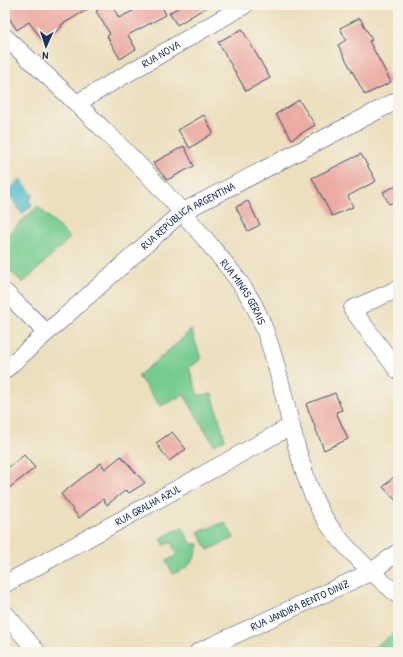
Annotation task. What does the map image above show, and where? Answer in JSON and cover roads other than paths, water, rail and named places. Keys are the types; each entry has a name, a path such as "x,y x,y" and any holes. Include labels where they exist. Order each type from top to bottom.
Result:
{"street":[{"name":"RUA NOVA","path":"77,103 245,5"},
{"name":"RUA MINAS GERAIS","path":"5,37 77,103 182,212 241,284 254,307 271,349 304,472 314,499 331,528 371,572 398,596"},
{"name":"RUA REPÚBLICA ARGENTINA","path":"5,370 182,212 398,100"},
{"path":"398,289 352,309 398,370"},
{"path":"5,292 46,332"},
{"name":"RUA GRALHA AZUL","path":"5,584 291,426"},
{"name":"RUA JANDIRA BENTO DINIZ","path":"198,652 371,572 398,552"},
{"path":"5,613 37,652"}],"water":[{"path":"20,179 33,195 29,201 32,205 22,214 8,192"}]}
